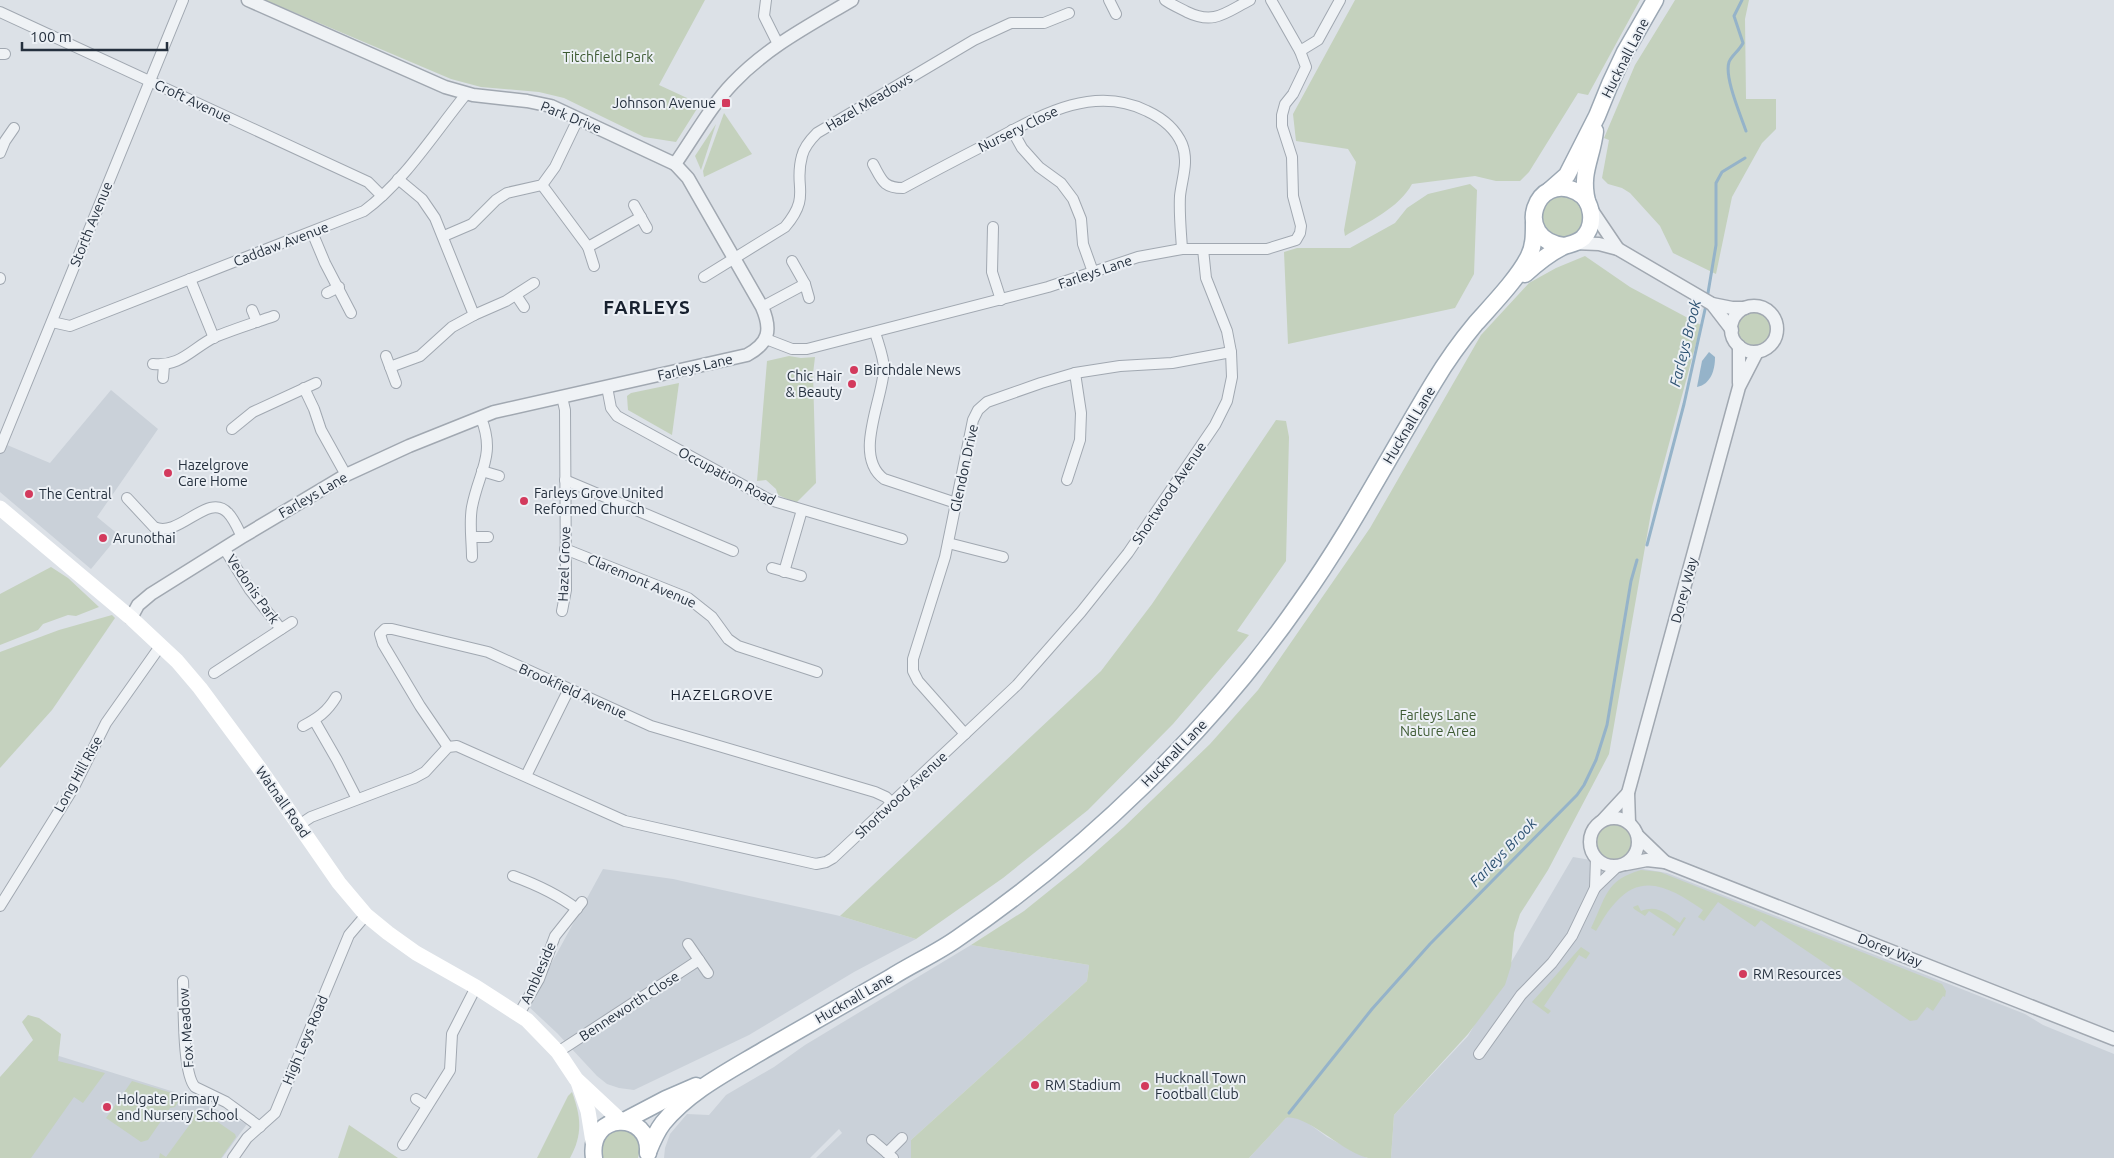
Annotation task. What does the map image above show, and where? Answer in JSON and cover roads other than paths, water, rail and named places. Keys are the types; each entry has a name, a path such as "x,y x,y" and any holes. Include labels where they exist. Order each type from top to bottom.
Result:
{"main road":[{"name":"Hucknall Lane","path":"591,1152 598,1132 604,1126 623,1121 666,1099 716,1078 957,939 1019,893 1087,836 1146,783 1207,719 1300,603 1334,552 1436,378 1473,327 1500,296 1529,257 1533,244 1533,214 1536,204 1542,196 1567,175 1597,116 1625,52 1655,0"},
{"name":"Hucknall Lane","path":"1500,296 1544,258 1583,238 1589,229 1592,219 1583,186 1586,166 1594,140 1597,116"},
{"path":"1550,190 1560,187 1571,188 1580,193 1589,205"},
{"path":"1534,224 1538,233 1545,240 1554,245 1569,245"},
{"name":"Watnall Road","path":"0,508 132,618 161,645 200,688 339,883 366,915 388,934 416,953 476,986 519,1014 542,1033 558,1052 576,1079 588,1111 591,1152"},
{"name":"Hucknall Lane","path":"648,1155 655,1135 663,1123 679,1107 716,1078"},
{"name":"Watnall Road","path":"576,1079 623,1121"},
{"path":"623,1121 634,1124 641,1130 646,1137 648,1155"}],"street":[{"name":"Storth Avenue","path":"0,448 183,0"},
{"name":"Park Drive","path":"248,0 445,87 467,93 551,106 675,164 688,178 762,307 768,325 766,339"},
{"path":"766,0 764,16 778,44"},
{"path":"675,164 732,84 754,63 778,44 852,0"},
{"path":"1110,0 1116,14"},
{"path":"1165,0 1198,18 1207,19 1218,17 1250,0"},
{"path":"1271,0 1300,51 1318,40 1340,0"},
{"name":"Croft Avenue","path":"0,12 368,182 382,196"},
{"name":"Hazel Meadows","path":"704,277 785,226 794,216 802,194 800,170 802,155 808,143 817,133 981,37 1011,23 1044,23 1070,13"},
{"name":"Farleys Lane","path":"132,618 138,605 151,594 242,536 346,475 409,446 494,412 747,354 761,346 766,339 801,350 1001,300 1048,287 1138,257 1182,249 1267,249 1296,240 1300,234 1301,226 1293,196 1292,158 1282,126 1282,115 1285,104 1293,94 1306,67 1300,51"},
{"name":"Caddaw Avenue","path":"52,322 70,326 364,211 398,179 467,93"},
{"name":"Nursery Close","path":"873,164 883,183 892,188 903,188 1039,116 1066,106 1092,100 1134,104 1159,116 1173,129 1182,144 1186,165 1180,207 1182,249"},
{"path":"444,236 472,224 496,200 507,193 542,184 555,167 578,119"},
{"path":"0,153 5,141 14,128"},
{"path":"1012,130 1022,148 1040,167 1061,183 1073,199 1081,219 1083,244 1092,272"},
{"path":"398,179 422,199 435,218 444,236 474,315"},
{"path":"542,184 588,247 594,266"},
{"path":"634,205 647,228"},
{"path":"1589,205 1618,248"},
{"path":"588,247 641,217"},
{"path":"993,227 992,272 1001,300"},
{"path":"312,232 325,263 351,313"},
{"path":"1569,245 1599,244 1618,248 1696,294 1712,304 1732,330 1735,341 1744,350 1757,352 1765,349 1776,338 1776,323 1773,316 1760,307 1732,308 1712,304"},
{"name":"Shortwood Avenue","path":"448,747 460,746 625,821 816,864 833,858 1017,685 1081,612 1128,552 1219,417 1227,401 1232,377 1231,352 1227,331 1206,278 1203,249"},
{"path":"792,261 805,284 809,298"},
{"path":"190,279 214,338"},
{"path":"390,367 420,356 452,327 516,295 534,283"},
{"path":"762,307 805,284"},
{"path":"327,292 339,287"},
{"path":"516,295 524,307"},
{"path":"1732,330 1735,317 1745,308"},
{"path":"252,310 257,322"},
{"path":"153,364 164,365 185,357 214,338 274,316"},
{"path":"874,332 884,368 869,450 872,466 877,474 884,479 956,502"},
{"name":"Dorey Way","path":"1739,346 1739,387"},
{"name":"Glendon Drive","path":"965,734 918,681 913,671 913,659 948,543 973,420 978,410 987,402 1075,373 1120,366 1172,363 1231,352"},
{"name":"Dorey Way","path":"1629,823 1628,793 1739,387 1757,352"},
{"path":"386,356 396,383"},
{"path":"164,365 164,378"},
{"path":"1067,480 1080,440 1081,413 1075,373"},
{"path":"232,429 253,412 316,382"},
{"name":"Occupation Road","path":"607,387 611,408 617,416 770,500 902,539"},
{"path":"304,388 322,430 346,475"},
{"name":"Hazel Grove","path":"562,397 565,410 566,549 566,590 562,611"},
{"path":"472,557 472,509 487,453 488,441 481,418"},
{"path":"482,471 499,476"},
{"path":"565,480 733,551"},
{"path":"127,498 154,528 160,530 172,529 208,508 215,507 228,513 242,536"},
{"path":"784,572 802,510"},
{"path":"472,536 488,536"},
{"path":"948,543 1004,557"},
{"name":"Vedonis Park","path":"224,548 250,590 281,629"},
{"name":"Claremont Avenue","path":"566,549 688,598 712,617 728,638 738,646 817,672"},
{"path":"772,568 801,576"},
{"name":"Vedonis Park","path":"214,673 292,622"},
{"name":"Brookfield Avenue","path":"448,747 432,725 383,644 380,638 381,631 392,629 488,652 651,726 875,792 886,797 892,803"},
{"name":"Long Hill Rise","path":"0,906 74,787 106,723 161,645"},
{"path":"526,776 569,689"},
{"path":"303,726 330,708 336,697"},
{"path":"314,720 357,799"},
{"path":"299,825 311,817 425,772 448,747"},
{"name":"Dorey Way","path":"1600,823 1628,793"},
{"path":"1479,1054 1521,995 1552,963 1572,936 1595,888 1596,858 1590,844 1594,829 1600,823 1614,818 1629,823 1638,836 1636,852 1595,888"},
{"name":"Dorey Way","path":"1638,836 1666,862"},
{"path":"1596,858 1602,863 1622,865"},
{"name":"Dorey Way","path":"1622,865 1647,860 1666,862 2114,1039"},
{"name":"Ambleside","path":"513,876 579,905 555,936 539,979 519,1014"},
{"name":"High Leys Road","path":"233,1158 248,1138 275,1113 349,935 366,915"},
{"path":"688,944 708,973"},
{"name":"Benneworth Close","path":"558,1052 699,960"},
{"name":"Fox Meadow","path":"183,981 187,1062 191,1083 195,1087 226,1102 260,1127"},
{"path":"403,1145 450,1070 452,1034 476,986"},
{"path":"416,1099 427,1106"},
{"path":"872,1140 890,1156 902,1138"}],"water":[{"path":"1709,352 1715,357 1713,371 1706,383 1697,387 1702,361"}],"waterway":[{"name":"Farleys Brook","path":"1742,0 1734,16 1743,43 1730,60 1728,69 1737,107 1746,131"},
{"name":"Farleys Brook","path":"1707,299 1716,245 1716,183 1722,172 1745,158"},
{"name":"Farleys Brook","path":"1647,545 1684,404 1706,305"},
{"name":"Farleys Brook","path":"1289,1113 1372,1009 1430,944 1577,795 1584,785 1596,760 1607,725 1631,581 1637,560"}],"place":[{"name":"Johnson Avenue","path":"726,103"},
{"name":"Birchdale News","path":"854,370"},
{"name":"Chic Hair & Beauty","path":"852,384"},
{"name":"Hazelgrove Care Home","path":"168,473"},
{"name":"The Central","path":"29,494"},
{"name":"Farleys Grove United Reformed Church","path":"524,501"},
{"name":"Arunothai","path":"103,538"},
{"name":"RM Resources","path":"1743,974"},
{"name":"RM Stadium","path":"1035,1085"},
{"name":"Hucknall Town Football Club","path":"1145,1086"},
{"name":"Holgate Primary and Nursery School","path":"107,1107"}],"district":[{"name":"FARLEYS","path":"647,307"},
{"name":"HAZELGROVE","path":"722,694"}],"park label":[{"name":"Titchfield Park","path":"608,57"},
{"name":"Farleys Lane Nature Area","path":"1438,724"}]}
